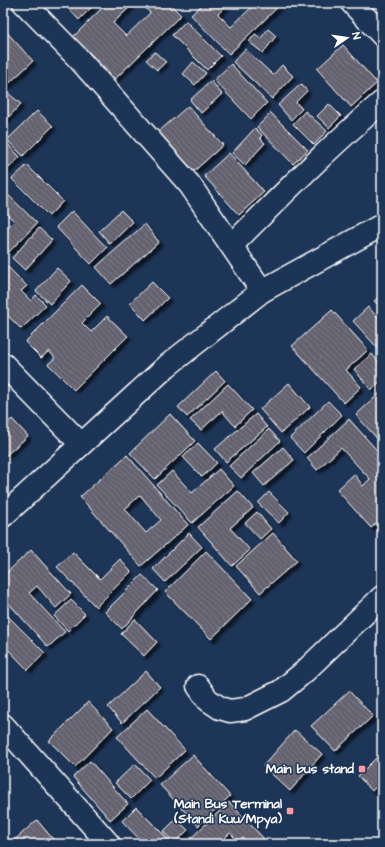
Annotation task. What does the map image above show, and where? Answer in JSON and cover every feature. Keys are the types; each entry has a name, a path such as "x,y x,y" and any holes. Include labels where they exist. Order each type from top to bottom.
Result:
{"street":[{"path":"24,3 78,58 190,185 262,291"},
{"path":"352,3 382,35"},
{"path":"232,245 355,125 382,102"},
{"path":"3,516 167,366 262,291 382,226"},
{"path":"3,364 82,444"},
{"path":"198,686 208,700 220,708 230,712 245,709 281,691 304,672 382,597"},
{"path":"3,725 109,844"}],"building":[{"path":"63,3 94,3 95,4 79,20"},
{"path":"107,3 134,3 113,23 126,36 150,13 141,3 169,3 181,15 115,79 87,50 83,55 69,41"},
{"path":"204,3 229,3 218,14 231,27 256,3 282,3 229,54 191,15"},
{"path":"186,21 221,56 207,70 172,35"},
{"path":"3,28 33,61 3,89"},
{"path":"268,29 276,36 263,53 249,42 255,34 261,38"},
{"path":"343,45 377,83 351,107 317,69"},
{"path":"245,49 273,75 282,65 293,76 272,99 233,62"},
{"path":"155,52 166,62 157,70 146,60"},
{"path":"193,62 206,73 195,85 183,74"},
{"path":"231,64 267,103 251,119 214,80"},
{"path":"211,81 222,94 201,113 190,100"},
{"path":"301,84 307,91 296,102 302,109 291,120 278,105"},
{"path":"8,93 21,104 3,123 3,98"},
{"path":"329,104 341,116 329,128 317,116"},
{"path":"188,106 223,145 192,173 157,133"},
{"path":"37,111 53,126 23,156 7,140"},
{"path":"305,111 327,131 314,145 293,124"},
{"path":"271,113 308,150 293,164 257,127"},
{"path":"255,128 262,135 260,138 265,143 245,165 232,153"},
{"path":"3,139 20,157 6,171 3,167"},
{"path":"229,153 264,192 239,215 204,176"},
{"path":"27,165 63,201 49,216 12,179"},
{"path":"3,190 37,223 9,252 3,246 3,232 14,221 3,210"},
{"path":"121,210 133,222 110,244 99,231"},
{"path":"72,211 107,248 91,264 56,227"},
{"path":"145,224 159,242 111,284 96,267"},
{"path":"39,228 52,240 25,270 12,258"},
{"path":"7,266 27,286 21,291 31,301 36,295 46,305 21,329 3,311 3,270"},
{"path":"57,268 71,281 50,304 36,291"},
{"path":"152,282 168,298 145,320 130,303"},
{"path":"82,285 101,304 82,323 91,332 107,316 128,336 74,390 48,364 55,358 49,351 41,358 25,342"},
{"path":"382,294 382,309 374,301"},
{"path":"368,307 382,322 382,353 353,321"},
{"path":"332,310 368,350 346,370 361,387 344,403 292,346"},
{"path":"372,354 382,367 382,380 371,390 354,369"},
{"path":"216,371 225,381 187,417 178,407"},
{"path":"289,383 310,407 281,433 260,409"},
{"path":"228,384 252,410 235,426 222,411 201,430 190,420"},
{"path":"382,391 382,444 356,415"},
{"path":"328,401 342,415 304,453 290,438"},
{"path":"170,414 195,441 155,479 130,453"},
{"path":"256,414 267,427 226,462 215,449"},
{"path":"12,419 28,436 3,458 3,425 4,426"},
{"path":"349,419 382,456 382,518 371,528 337,490 354,474 363,486 370,479 341,448 317,470 307,458"},
{"path":"269,429 280,441 241,478 229,466"},
{"path":"198,443 217,463 202,477 183,457"},
{"path":"283,447 294,460 264,486 253,473"},
{"path":"127,455 188,525 141,566 80,497","holes":["140,495 161,520 146,533 125,509"]},
{"path":"219,469 234,486 192,523 157,485 172,471 192,493"},
{"path":"238,491 253,508 230,528 250,550 232,566 198,527"},
{"path":"269,492 289,512 279,523 258,503"},
{"path":"257,512 271,529 260,539 245,523"},
{"path":"189,533 202,547 165,582 153,569"},
{"path":"273,533 297,561 260,593 236,566"},
{"path":"31,550 71,594 56,608 37,586 29,593 65,632 48,647 3,597 3,576"},
{"path":"206,551 252,599 211,639 165,592"},
{"path":"73,552 100,579 120,559 131,572 96,607 57,567"},
{"path":"142,575 158,590 122,629 105,612"},
{"path":"71,600 85,614 68,631 54,616"},
{"path":"3,611 45,653 28,670 3,644"},
{"path":"135,619 157,642 144,656 121,634"},
{"path":"146,671 160,687 122,723 108,707"},
{"path":"349,691 373,716 335,751 311,726"},
{"path":"88,702 113,728 75,767 49,741"},
{"path":"147,709 185,750 155,778 117,737"},
{"path":"295,730 322,754 290,791 263,766"},
{"path":"382,752 382,781 372,791 358,776"},
{"path":"193,755 230,796 198,826 160,785"},
{"path":"90,761 128,804 110,820 73,777"},
{"path":"135,764 150,780 131,799 115,783"},
{"path":"382,789 382,799 377,793"},
{"path":"229,802 269,844 241,844 230,833 219,844 193,844 189,840"},
{"path":"136,807 172,844 144,844 122,821"},
{"path":"176,819 188,830 175,843 163,832"},
{"path":"37,820 57,844 10,844"}],"place":[{"name":"Main bus stand","path":"362,769"},
{"name":"Main Bus Terminal (Standi Kuu/Mpya)","path":"290,811"}]}
